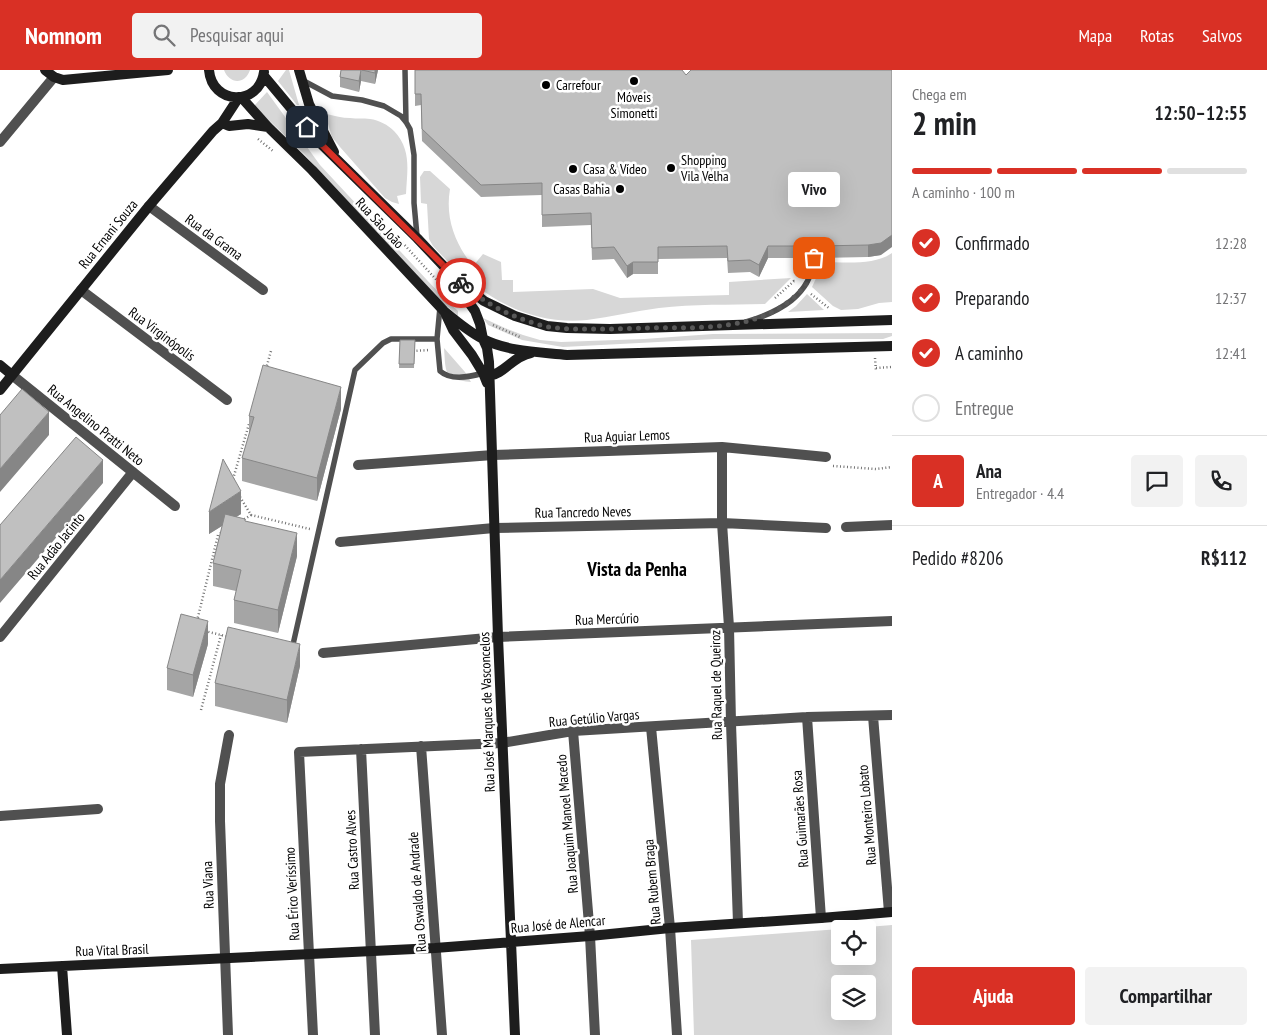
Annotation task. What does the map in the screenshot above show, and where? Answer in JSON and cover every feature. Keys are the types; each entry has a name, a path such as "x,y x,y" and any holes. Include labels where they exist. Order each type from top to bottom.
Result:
{"street":[{"path":"45,70 58,79 67,80 168,70"},
{"path":"209,70 212,82 220,92 240,97 256,90 262,81 264,72"},
{"name":"Rua São João","path":"264,72 320,143 452,275"},
{"path":"300,75 309,104 340,162"},
{"path":"0,142 54,77"},
{"name":"Rua Ernani Souza","path":"0,390 149,206 222,123 240,97"},
{"name":"Rua São João","path":"240,97 312,170 442,309 468,330 500,346 536,352 567,354 892,346"},
{"path":"222,123 229,126 248,124 268,127"},
{"name":"Rua da Grama","path":"149,206 263,290"},
{"path":"452,275 484,301 515,316 547,326 610,329 892,320"},
{"name":"Rua José Marques de Vasconcelos","path":"452,275 475,311 488,354 486,374 489,388 493,455 502,743 515,1035"},
{"name":"Rua Virginópolis","path":"81,290 227,400"},
{"path":"442,309 452,330 486,374 494,375 518,358 536,352"},
{"path":"892,346 892,352"},
{"name":"Rua Angelino Pratti Neto","path":"0,365 175,506"},
{"name":"Rua Aguiar Lemos","path":"358,465 493,455 722,447 826,456"},
{"name":"Rua Raquel de Queiroz","path":"722,447 722,523 729,628 730,723 738,923"},
{"name":"Rua Adão Jacinto","path":"0,637 133,472"},
{"name":"Rua Tancredo Neves","path":"340,542 494,528 722,523 826,528"},
{"path":"846,527 892,525"},
{"name":"Rua Mercúrio","path":"323,653 498,637 892,621"},
{"name":"Rua Getúlio Vargas","path":"299,752 502,743 574,731 806,717 892,715"},
{"name":"Rua Monteiro Lobato","path":"873,716 891,912"},
{"name":"Rua Guimarães Rosa","path":"806,717 821,918"},
{"name":"Rua Rubem Braga","path":"651,727 670,928 677,1035"},
{"name":"Rua Joaquim Manoel Macedo","path":"574,731 590,936 595,1035"},
{"name":"Rua Viana","path":"228,1035 220,784 229,735"},
{"name":"Rua Oswaldo de Andrade","path":"421,746 442,1035"},
{"name":"Rua Castro Alves","path":"361,749 375,1035"},
{"name":"Rua Érico Veríssimo","path":"299,752 313,1035"},
{"path":"0,816 98,810"},
{"name":"Rua José de Alencar","path":"225,959 435,948 891,912"},
{"name":"Rua Vital Brasil","path":"0,969 225,959"},
{"path":"62,966 67,1035"}],"lane":[{"path":"405,70 406,122"},
{"path":"300,75 329,95 362,100 384,106 394,110 406,122 410,129 414,155 414,203 417,238"},
{"path":"718,326 746,322 785,305 807,284 814,266 814,258"},
{"path":"442,309 438,339 440,371 460,378 486,374"},
{"path":"291,652 354,370 383,343 391,339 438,339"}],"path":[{"path":"395,235 445,288"},
{"path":"478,319 505,331 528,338"},
{"path":"266,370 271,351"},
{"path":"876,368 892,367"},
{"path":"232,482 252,417"},
{"path":"826,456 834,466 876,470 892,467"},
{"path":"237,490 250,516"},
{"path":"242,520 250,516 318,531"},
{"path":"196,629 218,535 226,530"},
{"path":"204,631 230,637"},
{"path":"201,710 221,635"}],"shaded area":[{"path":"224,70 250,70 245,78 237,81 229,78"},
{"path":"286,70 289,70 299,105 297,105 278,81"},
{"path":"267,92 320,165 458,311 458,316 423,285 304,154 254,106"},
{"path":"327,114 383,123 400,138 406,153 407,169 406,194 397,196 399,204 385,198 332,137"},
{"path":"424,171 430,171 450,189 450,220 456,240 467,258 473,266 483,254 501,262 502,280 513,280 513,292 593,289 620,298 729,295 729,282 791,278 765,304 672,307 587,320 564,320 542,317 521,311 483,291 465,277 433,246 429,239 427,204 421,203 420,177"},
{"path":"892,253 892,302 879,303 858,309 841,310 833,306 812,287 821,262 867,262"},
{"path":"807,294 824,310 788,312 796,306"},
{"path":"483,318 523,335 540,340 561,342 713,334 892,333 892,336 883,339 715,339 563,347 522,340 488,325"},
{"path":"444,348 465,372 471,382 451,377 446,369"},
{"path":"892,925 892,1035 694,1035 691,940 831,930 831,965 876,965 876,926"}],"building":[{"path":"341,70 361,70 359,81 340,77"},
{"path":"362,70 375,70 375,73"},
{"name":"Shopping Vila Velha","path":"415,70 682,70 686,75 691,70 892,70 892,235 881,243 868,245 819,246 814,241 809,246 768,246 759,265 750,260 728,261 727,246 658,247 658,262 633,262 627,266 614,247 592,248 591,213 542,215 542,183 481,185 422,129 421,94 415,94"},
{"path":"400,340 415,340 414,364 399,364"},
{"path":"263,365 341,387 317,478 242,458 254,417 249,416"},
{"path":"22,389 49,412 0,469 0,415"},
{"path":"76,437 103,460 0,580 0,525"},
{"path":"223,459 241,491 209,512"},
{"path":"225,514 245,519 245,521 297,533 278,610 234,600 241,570 213,563"},
{"path":"181,614 208,621 193,675 167,668"},
{"path":"228,627 300,644 287,700 215,683"}],"way so far":[{"path":"461,283 484,301 499,309 529,322 547,326 610,329 718,326 746,322 785,305 807,284 814,266 814,258"}],"place":[{"name":"Móveis Simonetti","path":"634,81"},
{"name":"Carrefour","path":"546,85"},
{"name":"Shopping Vila Velha","path":"671,168"},
{"name":"Casa & Vídeo","path":"573,169"},
{"name":"Casas Bahia","path":"620,189"},
{"name":"Vivo","path":"814,258"}],"district":[{"name":"Vista da Penha","path":"637,569"}],"route":[{"path":"307,127 320,143 461,283"}]}
